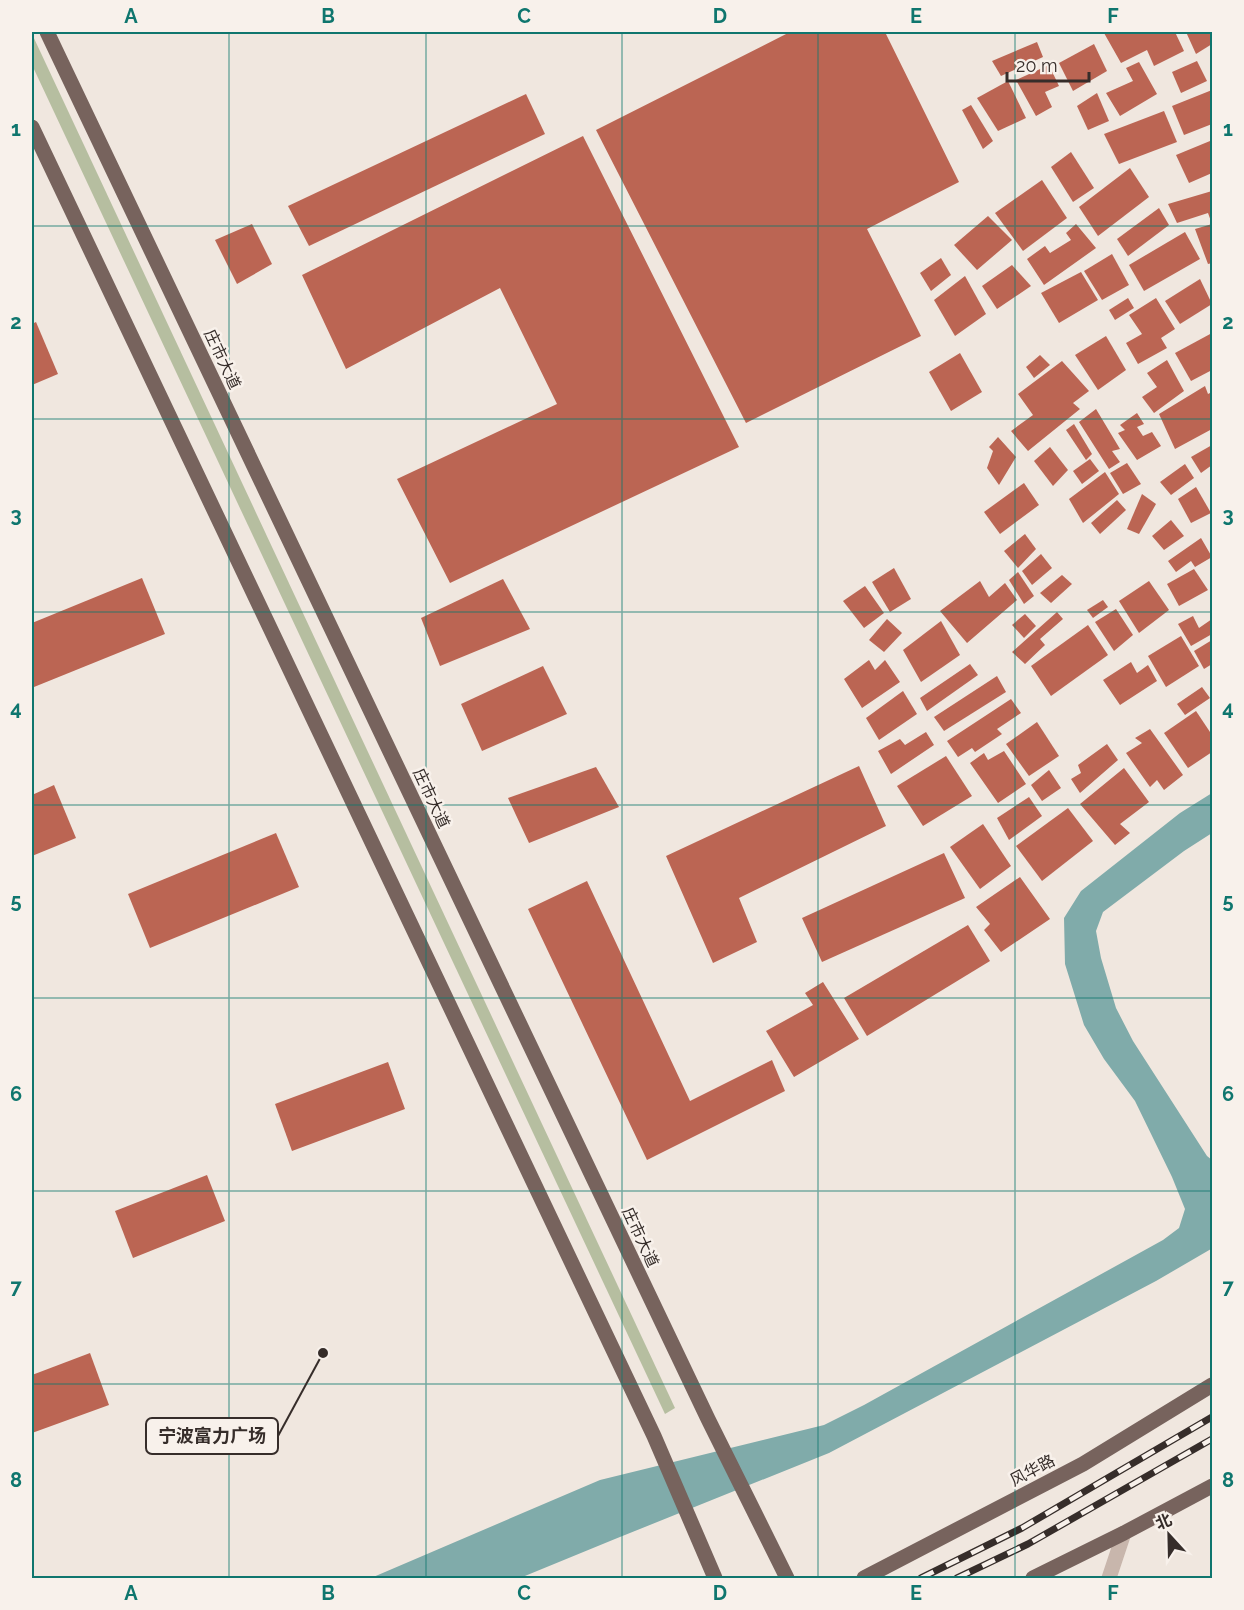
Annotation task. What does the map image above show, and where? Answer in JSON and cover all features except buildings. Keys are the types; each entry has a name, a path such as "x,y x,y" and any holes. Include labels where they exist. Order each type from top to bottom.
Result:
{"main road":[{"name":"庄市大道","path":"47,32 708,1419 787,1578"},
{"path":"32,128 654,1437 715,1578"},
{"name":"风华路","path":"864,1578 1083,1464 1212,1385"},
{"path":"1033,1578 1212,1486"}],"lane":[{"path":"1109,1578 1124,1533"}],"green space":[{"path":"32,34 675,1408 665,1414 32,65"}],"water":[{"path":"1212,793 1212,833 1184,851 1103,912 1096,931 1101,958 1116,1008 1133,1041 1207,1156 1212,1160 1211,1249 1156,1281 829,1453 520,1578 371,1578 600,1480 824,1425 1163,1240 1179,1228 1185,1209 1172,1177 1135,1101 1104,1059 1084,1025 1065,964 1064,918 1081,891 1180,813"}],"railway":[{"path":"921,1578 1022,1528 1212,1417"},
{"path":"957,1578 1028,1544 1212,1439"}],"place":[{"name":"宁波富力广场","path":"323,1353"}]}
